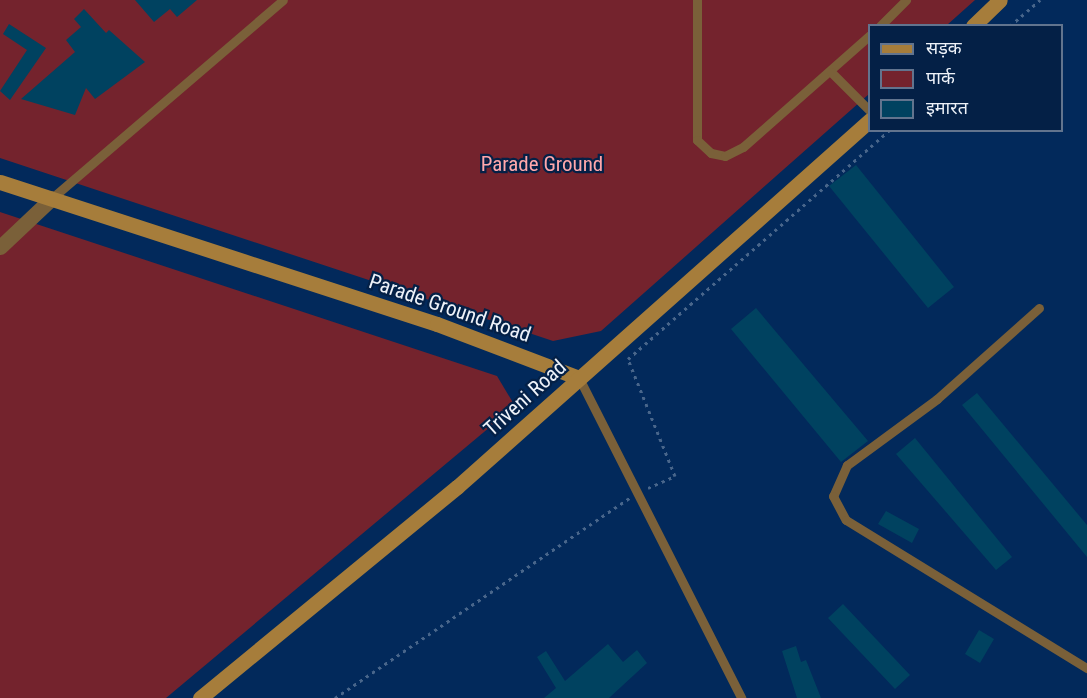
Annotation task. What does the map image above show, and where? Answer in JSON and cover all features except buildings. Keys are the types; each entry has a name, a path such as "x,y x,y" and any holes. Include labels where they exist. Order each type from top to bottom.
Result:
{"main road":[{"path":"975,24 1000,0"},
{"name":"Triveni Road","path":"200,698 457,487 868,122"},
{"name":"Parade Ground Road","path":"0,182 437,324 579,378"}],"street":[{"path":"0,247 52,198"}],"lane":[{"path":"52,198 283,0"},
{"path":"697,0 697,140 711,153 725,156 743,147 831,72 868,37"},
{"path":"882,24 906,0"},
{"path":"831,72 868,109"},
{"path":"1039,308 937,399 847,465 833,496 846,520 1087,668"},
{"path":"579,378 741,698"}],"path":[{"path":"1012,24 1040,0"},
{"path":"335,698 636,494 675,476 628,360 888,132"}],"green space":[{"name":"Parade Ground","path":"0,0 975,0 948,24 868,24 868,95 601,331 553,341 0,158"},
{"path":"0,212 497,376 515,406 166,698 0,698"}]}
